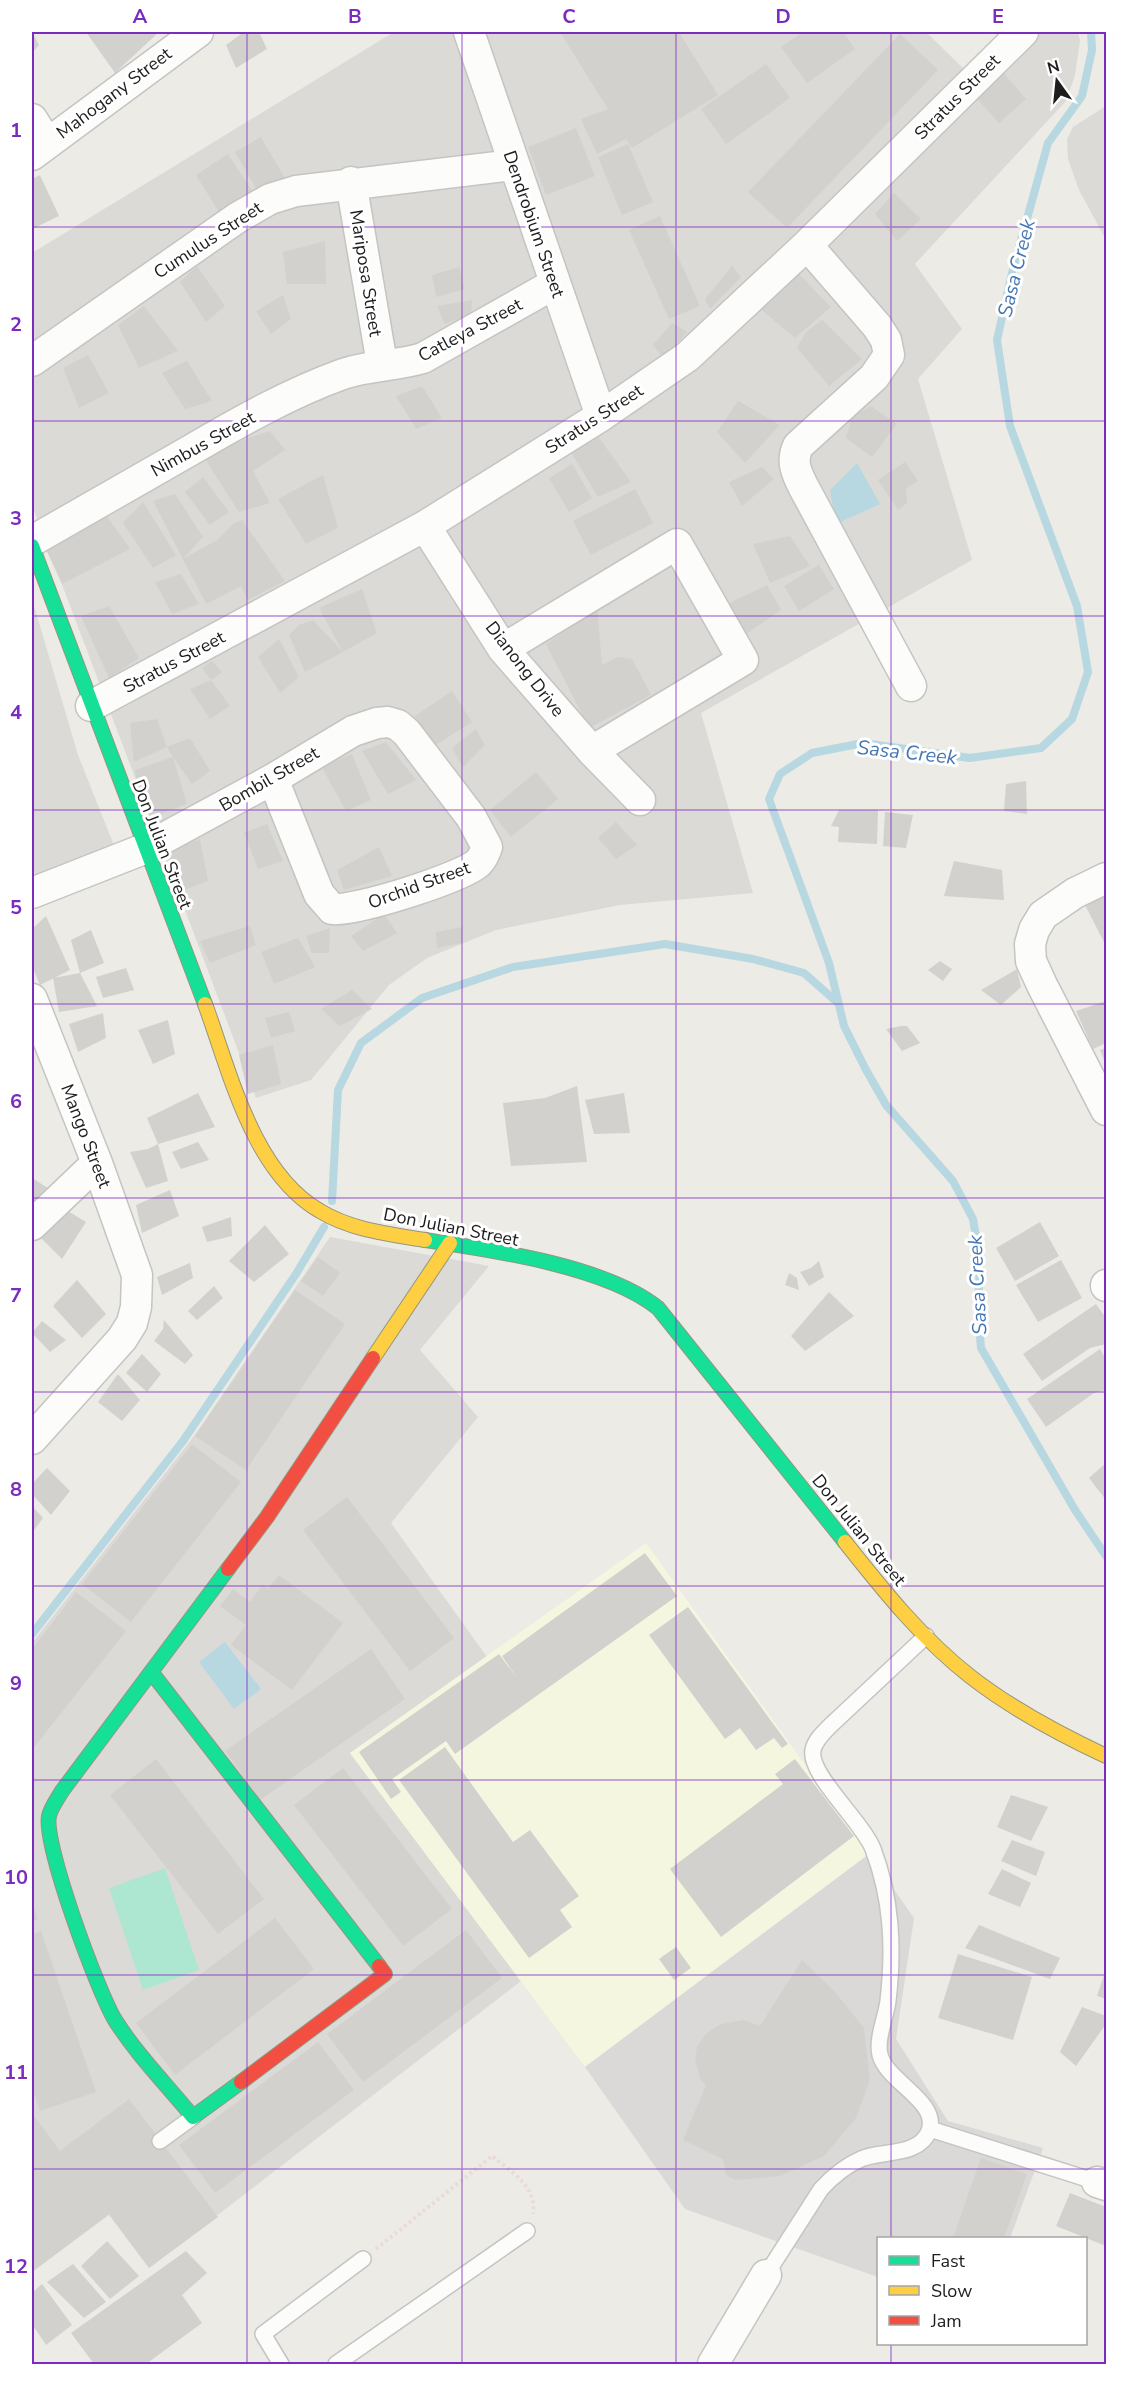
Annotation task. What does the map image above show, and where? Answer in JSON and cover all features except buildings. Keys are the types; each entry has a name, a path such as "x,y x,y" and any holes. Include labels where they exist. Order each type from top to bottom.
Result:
{"street":[{"name":"Mahogany Street","path":"37,139 198,32"},
{"name":"Dendrobium Street","path":"470,32 554,284 601,416"},
{"name":"Stratus Street","path":"91,706 425,526 601,416 687,357 807,245 1023,32"},
{"name":"Cumulus Street","path":"32,360 237,218 270,200 296,191 351,182 514,165"},
{"name":"Mariposa Street","path":"351,182 381,364"},
{"path":"807,245 877,326 886,340 888,355 874,377 798,446 794,454 794,465 803,486 911,686"},
{"name":"Catleya Street","path":"381,364 404,363 435,352 554,284"},
{"name":"Nimbus Street","path":"32,541 275,405 343,374 381,364"},
{"name":"Dianong Drive","path":"425,526 503,649 592,751 640,800"},
{"path":"503,649 677,544 743,660 592,751"},
{"name":"Don Julian Street","path":"32,546 144,849 258,1145 280,1180 306,1203 340,1221 371,1230 450,1243 559,1266 617,1282 639,1291 658,1308 891,1600 926,1636 981,1684 1055,1731 1107,1756"},
{"name":"Bombil Street","path":"32,893 144,849 273,779 353,731 377,723 398,725"},
{"name":"Orchid Street","path":"273,779 320,894 332,909 365,906 463,872 477,864 487,847 471,817 398,725"},
{"path":"1107,878 1075,893 1043,915 1034,930 1030,944 1032,961 1042,985 1107,1110"},
{"name":"Mango Street","path":"32,999 43,1060 97,1163 137,1275 136,1307 132,1323 122,1339 32,1439"},
{"path":"32,1226 97,1163"},
{"path":"152,1673 385,1974 193,2117 126,2034 107,2005 91,1966 49,1828 50,1816 62,1791 267,1517 450,1243"},
{"path":"713,2364 766,2276"}],"lane":[{"path":"766,2276 821,2189 832,2177 863,2157 908,2149 918,2144 930,2129 931,2121 921,2101 888,2071 879,2052 893,1946 891,1917 873,1848 857,1820 823,1781 814,1765 812,1751 817,1740 831,1725 926,1636"},
{"path":"160,2141 193,2117"},
{"path":"930,2129 1102,2184"},
{"path":"336,2364 526,2231"},
{"path":"281,2364 263,2334 363,2259"}],"path":[{"path":"363,2259 492,2156 525,2183 531,2193 534,2205 526,2231"}],"shaded area":[{"path":"394,32 926,32 964,69 1002,32 1078,32 1080,41 1075,75 1066,101 915,264 962,329 918,379 972,560 701,713 753,893 620,905 496,930 427,958 389,985 311,1080 256,1098 32,505 32,253"},
{"path":"1106,106 1106,240 1079,190 1068,159 1067,139 1073,127"},
{"path":"32,599 78,755 115,848 32,879"},
{"path":"330,1237 489,1266 420,1350 478,1417 391,1523 487,1657 350,1753 521,1981 149,2268 109,2215 32,2272 32,1643 194,1436"},
{"path":"646,1543 869,1854 585,2067 350,1753"},
{"path":"869,1854 914,1918 896,2039 948,2121 1043,2148 1010,2237 877,2237 877,2277 685,2209 585,2067"}],"green space":[{"path":"165,1868 199,1970 143,1990 109,1888"}],"water":[{"path":"857,463 880,504 836,524 830,490"},
{"path":"225,1642 261,1689 234,1709 199,1662"}],"waterway":[{"name":"Sasa Creek","path":"1091,32 1092,50 1082,96 1048,143 1012,273 997,340 1010,426 1077,606 1088,672 1072,719 1041,748 970,758 863,743 812,753 780,774 769,799 829,963 844,1026 886,1105 953,1181 973,1219 980,1260 978,1312 981,1348 1075,1510 1106,1556"},
{"path":"332,1201 338,1090 361,1043 422,998 513,967 665,944 753,959 804,973 838,1003"},
{"path":"32,1634 183,1441 296,1274 324,1227"}],"traffic: fast":[{"path":"32,546 205,1004"},
{"path":"425,1240 514,1255 579,1271 636,1293 658,1308 845,1542"},
{"path":"228,1569 62,1791 49,1816 49,1832 54,1856 85,1951 115,2020 142,2058 193,2117 241,2082"},
{"path":"152,1673 379,1966"}],"traffic: slow":[{"path":"205,1004 247,1119 277,1172 297,1194 320,1211 344,1223 425,1240"},
{"path":"373,1358 450,1243"},
{"path":"845,1542 920,1630 971,1677 1036,1720 1106,1756"}],"traffic: jam":[{"path":"228,1569 267,1517 373,1358"},
{"path":"241,2082 385,1974 379,1966"}]}
